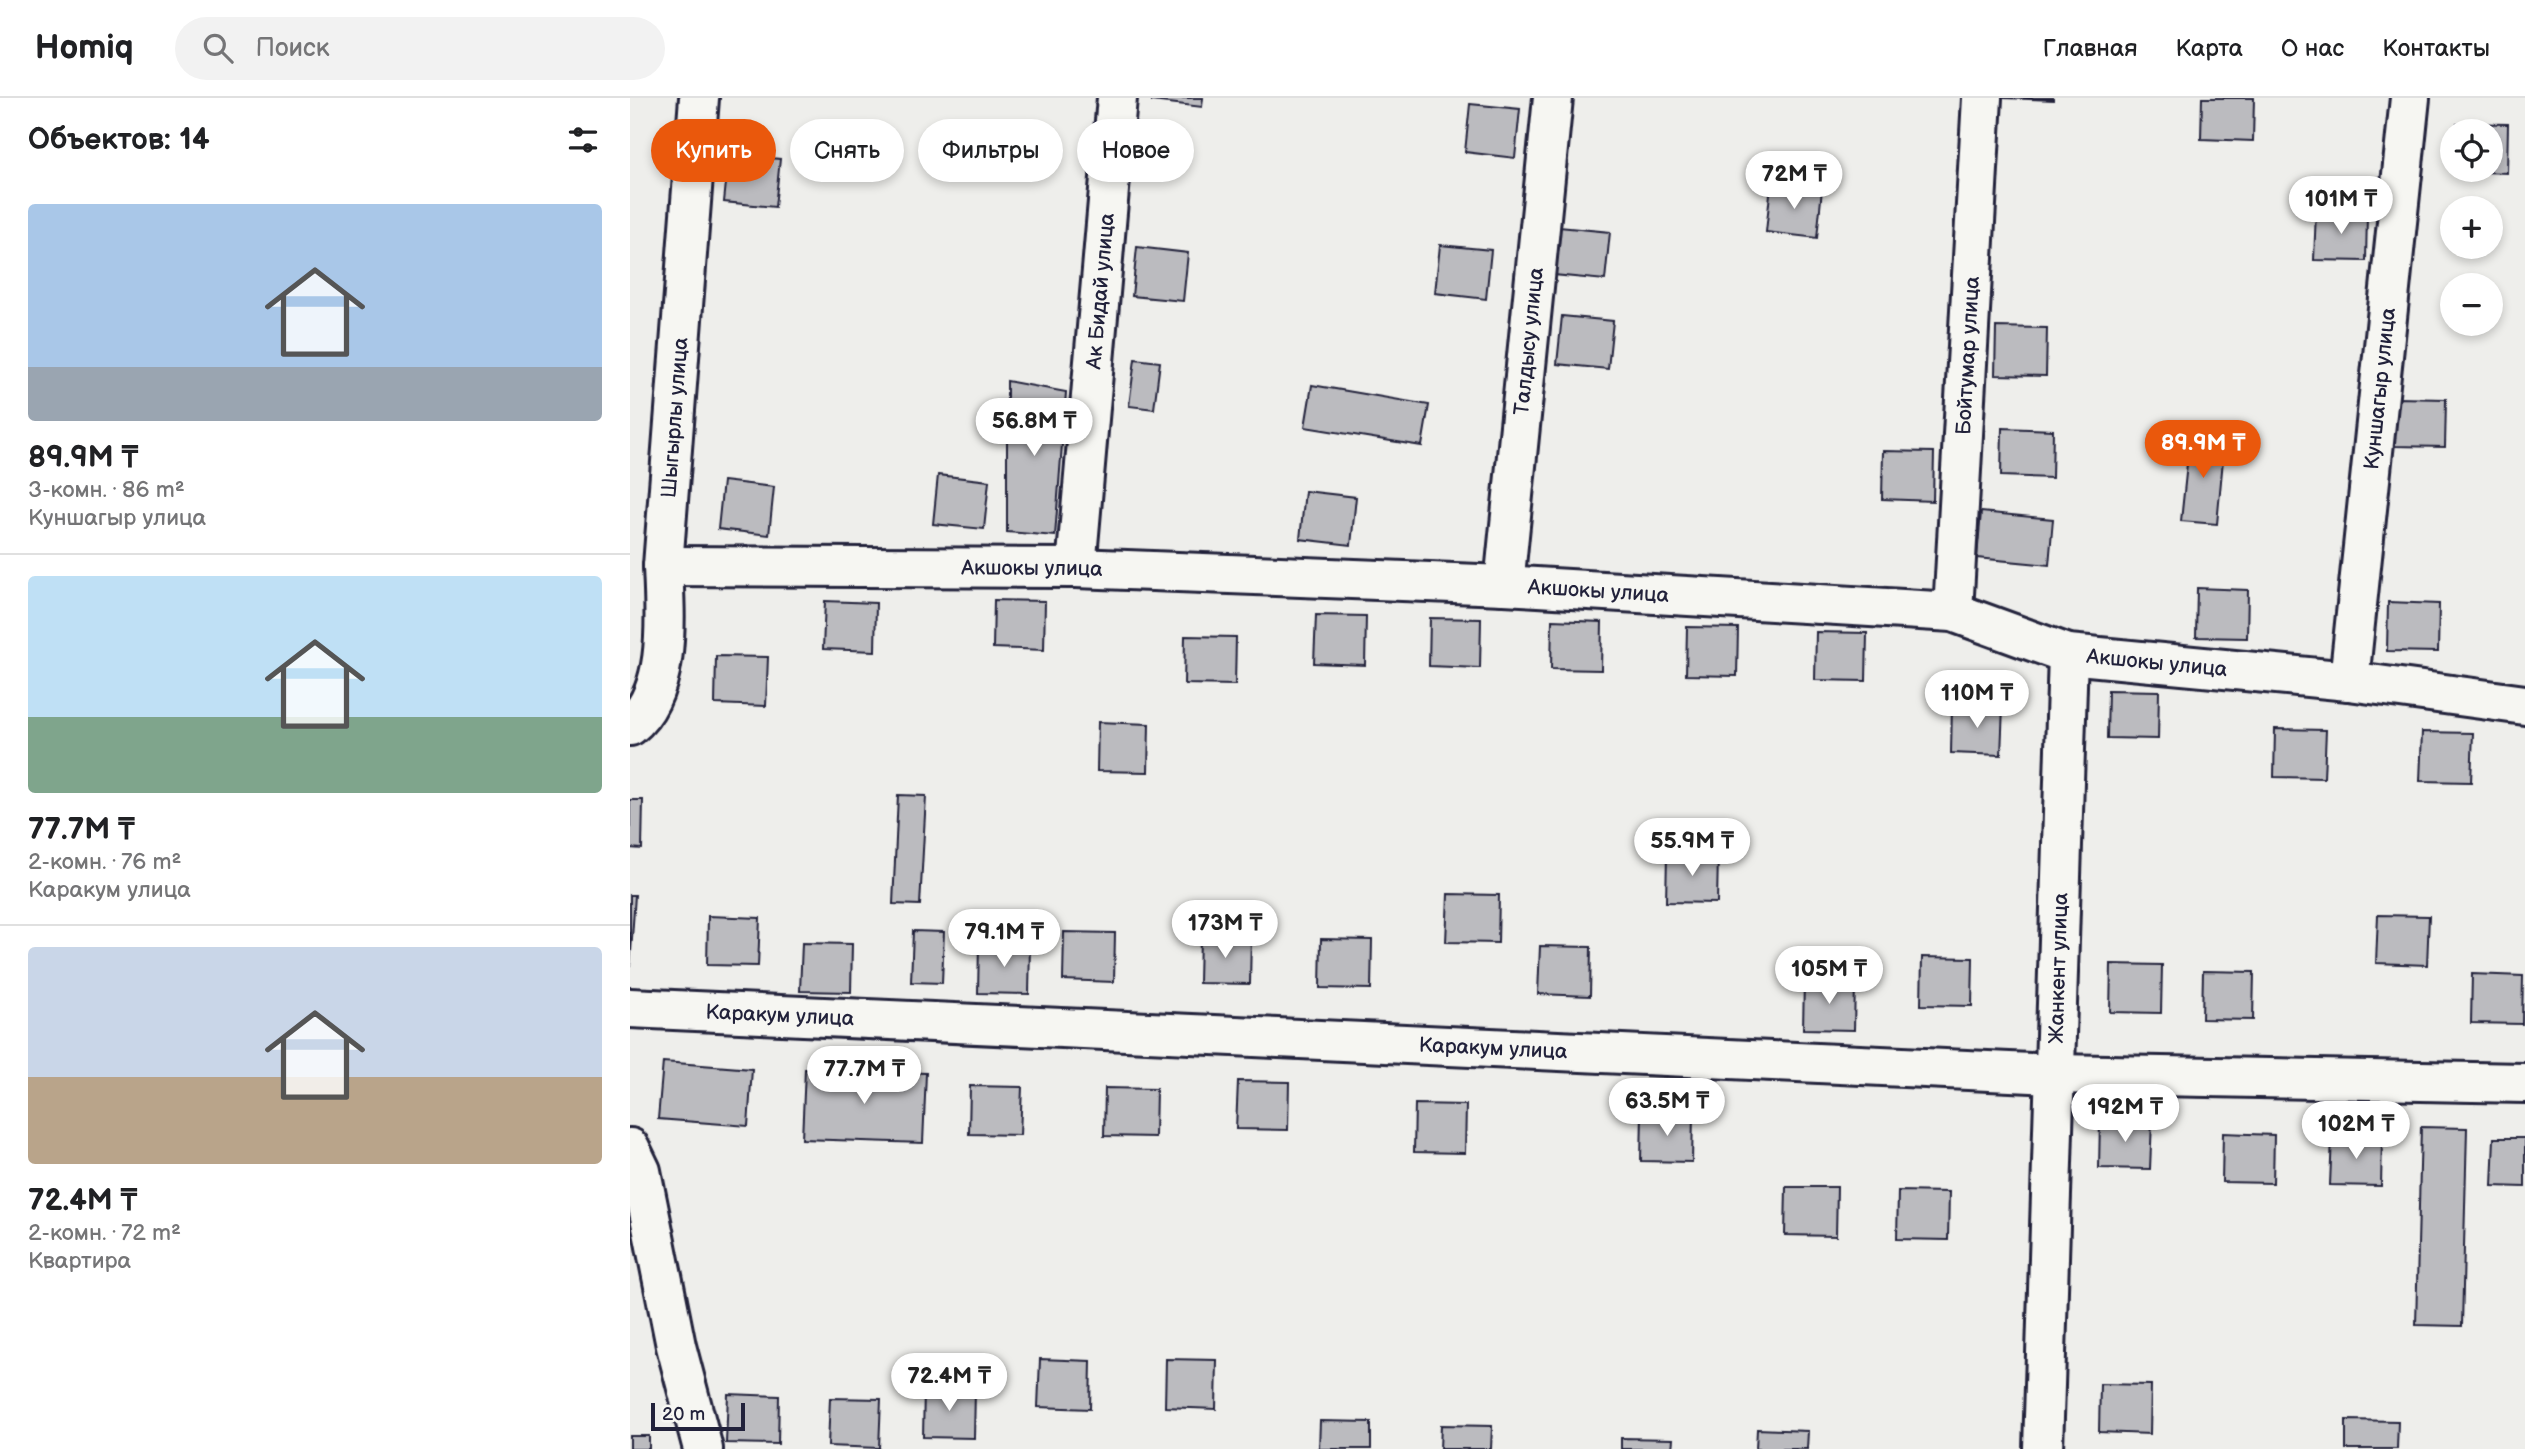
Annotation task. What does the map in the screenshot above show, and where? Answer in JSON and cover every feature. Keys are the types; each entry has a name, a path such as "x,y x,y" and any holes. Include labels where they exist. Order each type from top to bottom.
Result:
{"street":[{"name":"Шыгырлы улица","path":"630,726 642,716 651,701 658,678 665,624 663,566 699,98"},
{"name":"Ак Бидай улица","path":"1076,568 1117,98"},
{"name":"Талдысу улица","path":"1504,585 1553,98"},
{"name":"Бойтумар улица","path":"1953,612 1982,98"},
{"name":"Куншагыр улица","path":"2349,681 2410,98"},
{"name":"Акшокы улица","path":"663,566 1076,568 1504,585 1953,612 2068,654 2349,681 2525,705"},
{"name":"Жанкент улица","path":"2043,1449 2068,654"},
{"name":"Каракум улица","path":"630,1008 2054,1073 2525,1083"},
{"path":"630,1148 641,1171 676,1346 703,1449"}],"building":[{"path":"1152,98 1203,98 1202,107 1152,101"},
{"path":"2002,98 2053,98 2053,100"},
{"path":"2202,98 2254,98 2253,141 2201,139"},
{"path":"1470,104 1520,109 1515,158 1465,152"},
{"path":"2503,124 2508,124 2507,173 2503,173"},
{"path":"776,159 780,159 775,207 724,202 726,182 776,182"},
{"path":"1771,184 1822,189 1817,238 1766,232"},
{"path":"2316,211 2367,213 2366,261 2314,260"},
{"path":"1559,227 1610,232 1605,280 1554,275"},
{"path":"1440,245 1491,250 1486,299 1435,293"},
{"path":"1137,247 1188,253 1183,301 1132,296"},
{"path":"1562,316 1613,321 1608,369 1557,364"},
{"path":"1996,327 2047,328 2046,376 1995,375"},
{"path":"1135,359 1160,362 1154,409 1129,406"},
{"path":"1007,381 1066,392 1055,536 1007,532"},
{"path":"1312,385 1429,405 1422,446 1305,427"},
{"path":"2396,398 2446,399 2445,447 2394,446"},
{"path":"2002,428 2053,430 2052,478 2001,476"},
{"path":"2190,435 2225,438 2217,524 2181,521"},
{"path":"1883,451 1934,452 1933,501 1882,499"},
{"path":"938,475 989,481 984,529 933,524"},
{"path":"723,481 774,487 769,535 718,529"},
{"path":"1305,491 1356,497 1351,545 1300,539"},
{"path":"1981,512 2053,519 2049,565 1977,558"},
{"path":"2197,588 2248,590 2247,638 2196,637"},
{"path":"994,600 1045,601 1044,650 993,648"},
{"path":"825,601 876,603 875,651 823,649"},
{"path":"2388,602 2439,604 2438,652 2387,651"},
{"path":"1316,615 1366,616 1365,665 1314,663"},
{"path":"1430,618 1481,619 1480,668 1429,666"},
{"path":"1552,620 1602,622 1601,670 1551,669"},
{"path":"1687,627 1738,628 1737,676 1686,675"},
{"path":"1816,632 1867,633 1866,681 1815,680"},
{"path":"1185,636 1236,637 1235,685 1184,684"},
{"path":"716,656 768,657 766,706 715,704"},
{"path":"2108,690 2159,691 2158,739 2107,738"},
{"path":"1952,705 2003,706 2001,755 1951,753"},
{"path":"1098,722 1149,724 1148,772 1097,771"},
{"path":"2275,729 2326,730 2324,778 2274,777"},
{"path":"2422,732 2473,733 2471,782 2420,781"},
{"path":"898,795 926,796 920,905 893,904"},
{"path":"630,800 643,800 642,849 630,848"},
{"path":"1667,854 1718,854 1717,903 1666,902"},
{"path":"1448,894 1499,895 1498,943 1446,942"},
{"path":"630,895 635,895 630,967"},
{"path":"2378,915 2429,916 2427,965 2376,963"},
{"path":"708,916 760,918 758,966 707,965"},
{"path":"913,931 944,932 942,983 911,982"},
{"path":"1064,932 1115,933 1114,982 1063,980"},
{"path":"1200,935 1251,936 1250,984 1199,983"},
{"path":"1321,939 1372,940 1371,989 1320,988"},
{"path":"802,943 852,944 851,992 800,991"},
{"path":"979,944 1030,945 1029,994 978,993"},
{"path":"1540,946 1591,947 1590,996 1538,994"},
{"path":"1922,957 1973,958 1972,1006 1921,1005"},
{"path":"2111,964 2162,965 2161,1013 2110,1012"},
{"path":"2203,971 2254,972 2253,1020 2202,1019"},
{"path":"2472,974 2523,976 2522,1024 2471,1023"},
{"path":"1804,981 1855,982 1854,1030 1803,1029"},
{"path":"663,1062 752,1069 748,1126 658,1119"},
{"path":"805,1069 926,1073 923,1143 802,1139"},
{"path":"1238,1081 1289,1082 1288,1130 1236,1129"},
{"path":"970,1086 1022,1087 1020,1135 969,1134"},
{"path":"1105,1088 1156,1089 1155,1137 1104,1136"},
{"path":"1415,1104 1466,1105 1465,1153 1414,1152"},
{"path":"1642,1113 1693,1114 1692,1162 1641,1161"},
{"path":"2100,1120 2152,1121 2150,1169 2099,1168"},
{"path":"2421,1127 2467,1128 2462,1326 2416,1325"},
{"path":"2223,1133 2274,1135 2273,1183 2222,1182"},
{"path":"2332,1136 2382,1138 2381,1186 2330,1185"},
{"path":"2494,1138 2525,1138 2525,1187 2492,1186"},
{"path":"1786,1187 1837,1187 1836,1236 1785,1235"},
{"path":"1898,1191 1949,1192 1948,1240 1897,1239"},
{"path":"1040,1359 1091,1361 1090,1409 1038,1407"},
{"path":"1166,1359 1217,1360 1216,1409 1165,1407"},
{"path":"2100,1384 2151,1385 2150,1434 2099,1432"},
{"path":"924,1389 975,1390 974,1438 923,1437"},
{"path":"728,1394 779,1396 778,1444 726,1443"},
{"path":"830,1398 881,1399 879,1448 828,1446"},
{"path":"2346,1420 2398,1421 2397,1449 2346,1449"},
{"path":"1320,1421 1371,1422 1371,1449 1319,1449"},
{"path":"1441,1425 1492,1426 1491,1449 1440,1449"},
{"path":"1757,1429 1808,1431 1807,1449 1756,1449"},
{"path":"630,1436 649,1436 649,1449 630,1449"},
{"path":"1621,1438 1673,1439 1672,1449 1621,1449"}]}
